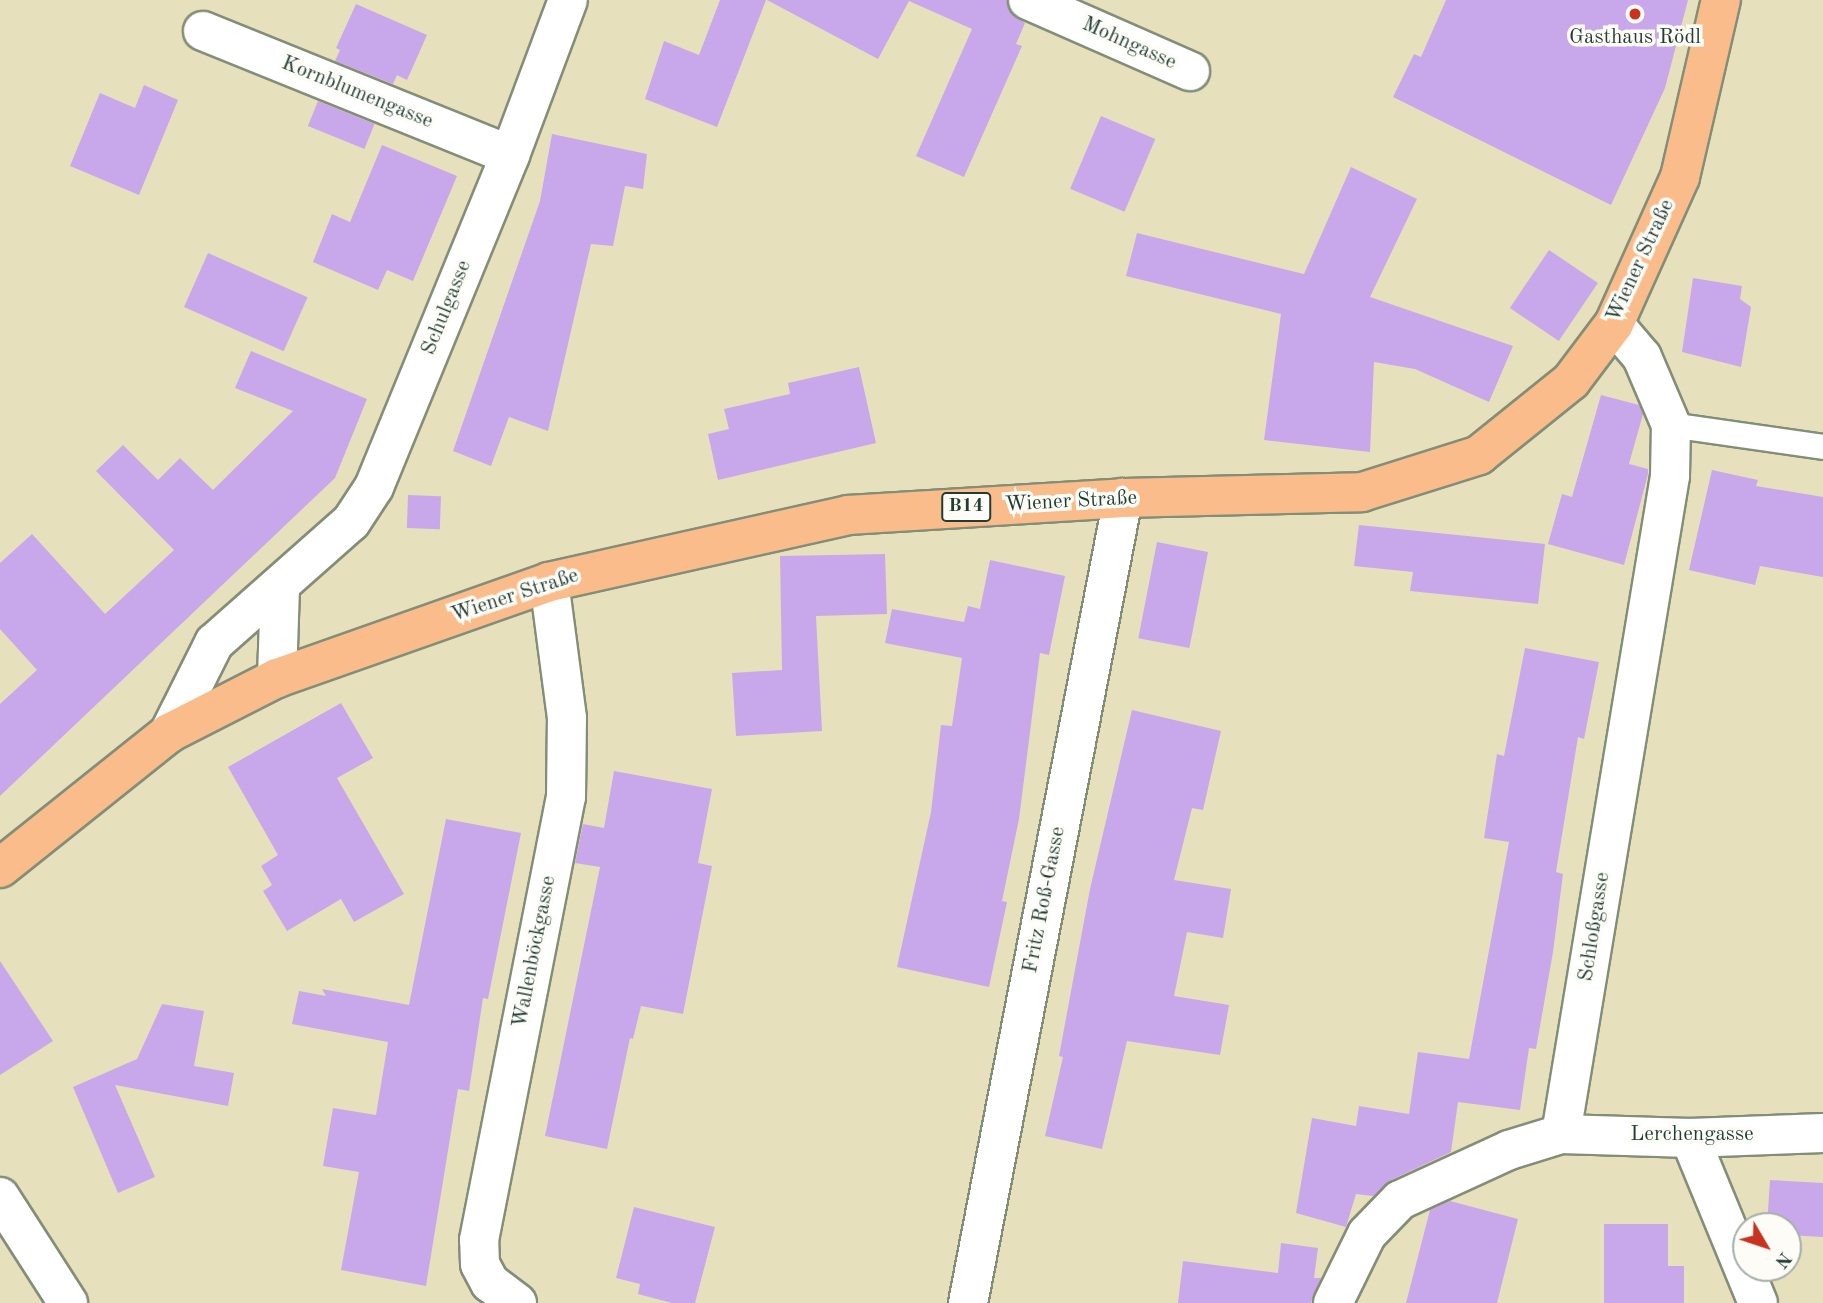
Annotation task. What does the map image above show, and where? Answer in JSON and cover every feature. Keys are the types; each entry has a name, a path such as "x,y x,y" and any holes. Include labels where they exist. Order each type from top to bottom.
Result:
{"main road":[{"name":"Wiener Straße","path":"0,868 169,733 277,678 549,582 848,515 1123,498 1362,492 1479,455 1571,382 1614,324 1680,177 1721,0"}],"street":[{"name":"Schulgasse","path":"169,733 214,643 351,522 374,487 510,155 568,0"},
{"name":"Mohngasse","path":"1028,0 1191,71"},
{"name":"Kornblumengasse","path":"203,31 510,155"},
{"name":"Schloßgasse","path":"1561,1134 1670,476 1671,425 1642,357 1614,324"},
{"name":"Fritz Roß-Gasse","path":"968,1303 1123,498"},
{"name":"Wallenböckgasse","path":"517,1303 489,1283 480,1264 479,1240 567,784 567,718 549,582"},
{"path":"277,678 280,586"},
{"name":"Lerchengasse","path":"1561,1134 1690,1138 1823,1133"},
{"path":"1333,1303 1367,1234 1400,1200 1509,1150 1561,1134"},
{"path":"1690,1138 1759,1303"},
{"path":"0,1197 68,1303"}],"lane":[{"path":"1671,425 1823,447"}],"building":[{"path":"720,0 766,0 717,127 645,99 664,41 699,55"},
{"path":"767,0 1007,0 1011,13 1025,23 1016,44 1022,46 964,177 916,156 972,29 909,1 878,59"},
{"path":"1446,0 1688,0 1665,88 1611,205 1393,97 1414,54 1421,57"},
{"path":"356,4 427,35 407,80 397,75 393,84 335,61 340,50 336,48"},
{"path":"144,85 178,100 139,195 70,166 100,93 135,108"},
{"path":"318,101 375,124 364,149 308,126"},
{"path":"1101,116 1155,139 1124,212 1070,189"},
{"path":"552,134 647,154 643,189 625,186 613,246 591,244 548,431 509,417 491,466 453,451 540,201"},
{"path":"382,145 457,176 413,281 387,270 378,290 313,262 332,214 350,222"},
{"path":"1351,167 1417,199 1370,297 1513,346 1489,402 1415,369 1374,362 1370,452 1264,440 1281,314 1126,276 1137,233 1304,274"},
{"path":"1549,250 1598,283 1559,341 1510,308"},
{"path":"208,253 308,297 284,351 184,307"},
{"path":"1693,278 1742,286 1740,299 1751,307 1741,367 1682,352"},
{"path":"251,351 367,399 335,478 0,796 0,704 37,670 0,629 0,563 32,534 105,614 174,550 96,471 123,445 158,480 180,458 213,490 293,411 235,388"},
{"path":"859,367 876,443 718,480 708,434 729,429 724,409 790,394 788,383"},
{"path":"1601,395 1639,405 1643,414 1629,464 1648,469 1648,474 1624,565 1548,544 1562,494 1572,497"},
{"path":"1712,470 1758,480 1756,486 1823,497 1823,577 1760,566 1755,585 1689,570"},
{"path":"408,495 441,496 440,529 407,528"},
{"path":"1359,525 1545,544 1538,604 1410,591 1413,572 1354,566"},
{"path":"1157,542 1208,552 1189,648 1138,638"},
{"path":"885,554 887,614 816,616 822,731 736,736 732,673 782,670 780,556"},
{"path":"990,560 1065,576 1049,655 1040,653 1019,819 1002,901 1007,902 989,987 897,967 931,812 941,725 952,726 962,658 885,643 892,609 964,622 968,606 980,609"},
{"path":"1525,648 1599,662 1584,739 1578,737 1556,872 1563,874 1553,952 1536,1049 1529,1048 1520,1110 1458,1102 1451,1152 1391,1180 1373,1196 1356,1194 1346,1227 1296,1213 1312,1118 1356,1126 1359,1106 1409,1114 1418,1052 1469,1059 1509,842 1484,838 1497,754 1504,756"},
{"path":"341,703 373,758 337,778 404,894 354,922 341,899 287,931 263,891 272,885 261,866 278,855 228,767"},
{"path":"1132,710 1221,731 1203,810 1192,808 1174,880 1231,889 1223,938 1187,932 1174,996 1229,1005 1220,1055 1127,1041 1102,1149 1045,1136 1063,1057 1059,1056 1090,889"},
{"path":"614,771 712,789 698,863 712,866 683,1014 641,1006 633,1039 630,1038 607,1149 545,1136 600,867 575,863 583,824 604,828"},
{"path":"446,819 521,833 488,999 483,998 469,1091 458,1089 426,1286 341,1270 359,1172 323,1166 333,1108 376,1115 388,1042 292,1024 299,991 326,996 322,989 409,1005"},
{"path":"0,961 53,1041 0,1075"},
{"path":"162,1004 204,1011 194,1066 234,1073 228,1106 115,1085 155,1177 118,1193 73,1087 137,1059"},
{"path":"1770,1180 1823,1183 1823,1237 1802,1236 1802,1212 1768,1212"},
{"path":"1450,1201 1518,1219 1497,1303 1406,1303 1430,1210"},
{"path":"634,1207 715,1227 695,1303 672,1303 638,1294 640,1284 616,1278"},
{"path":"1604,1224 1668,1224 1668,1266 1684,1266 1684,1303 1604,1303"},
{"path":"1281,1243 1318,1248 1314,1278 1321,1278 1311,1303 1178,1303 1183,1261 1278,1273"}],"place":[{"name":"Gasthaus Rödl","path":"1635,14"}]}
